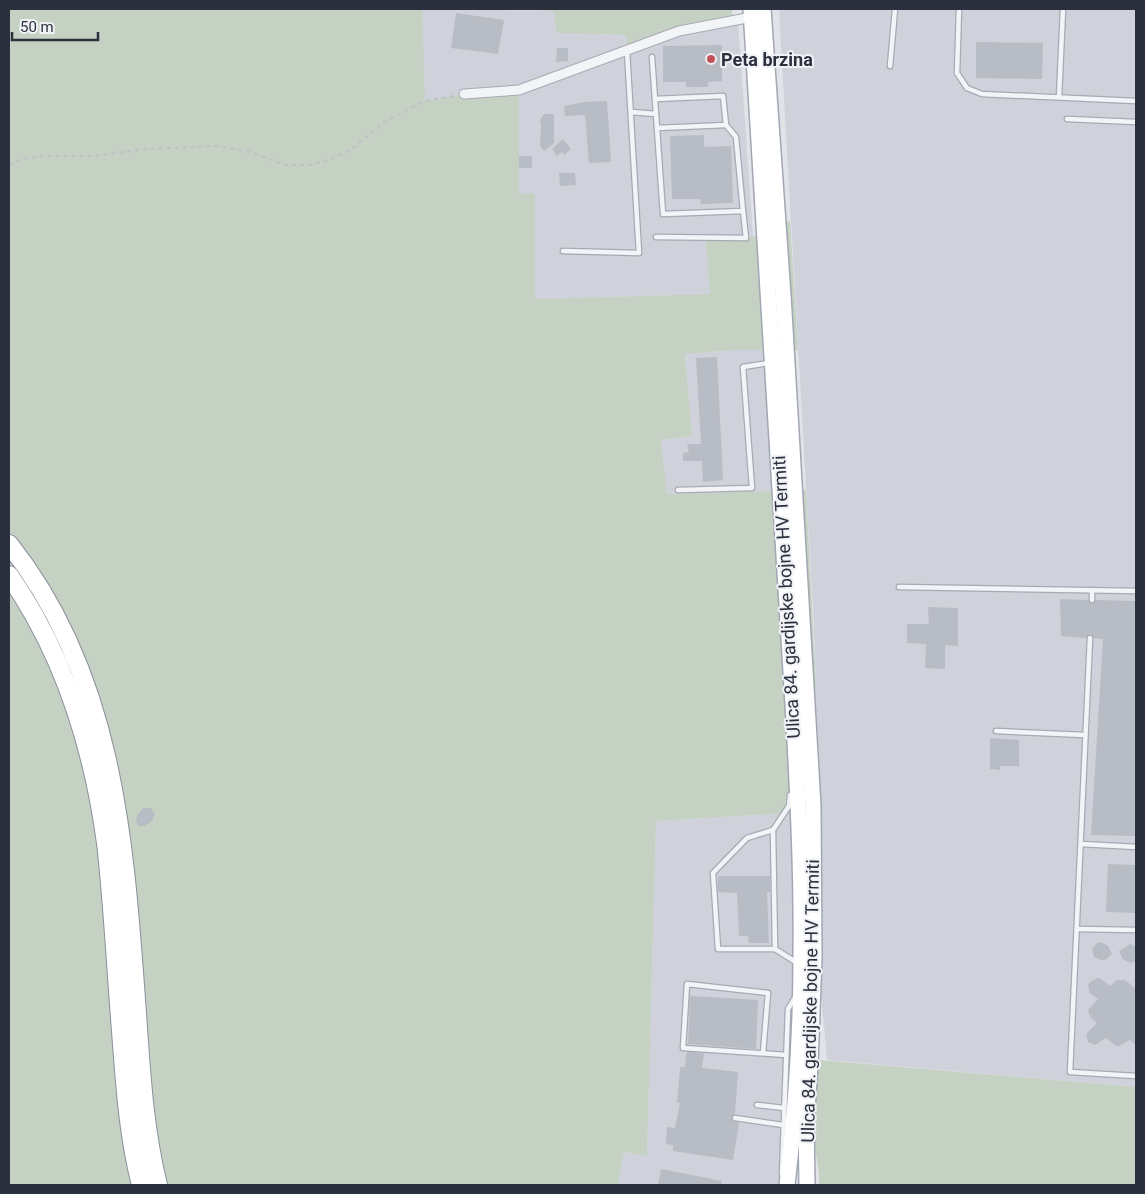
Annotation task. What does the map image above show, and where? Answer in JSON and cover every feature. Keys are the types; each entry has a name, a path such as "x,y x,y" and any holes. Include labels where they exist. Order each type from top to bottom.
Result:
{"highway":[{"path":"9,544 37,583 81,671 98,721 113,782 129,905 144,1101 158,1185"},
{"path":"9,575 32,609 64,675 83,732 93,774 106,842 127,1109 141,1185"}],"main road":[{"name":"Ulica 84. gardijske bojne HV Termiti","path":"755,12 772,363 799,828 801,965 796,1072 787,1185"},
{"name":"Ulica 84. gardijske bojne HV Termiti","path":"755,12 782,295 813,806 814,956 811,1057 806,1123 807,1185"}],"street":[{"path":"464,94 519,90 627,49 679,32 755,12"}],"lane":[{"path":"890,66 895,9"},
{"path":"959,9 957,73 967,88 982,94 1136,101"},
{"path":"1059,97 1063,9"},
{"path":"563,251 639,253 627,49"},
{"path":"652,57 663,214 743,211"},
{"path":"655,98 723,96 726,125 736,137 746,238 656,237"},
{"path":"631,112 656,114"},
{"path":"1067,119 1136,122"},
{"path":"657,128 726,125"},
{"path":"678,490 752,488 743,367 772,363"},
{"path":"899,587 1136,592"},
{"path":"1092,590 1092,600"},
{"path":"1090,638 1070,1072 1136,1076"},
{"path":"790,754 789,722 792,696"},
{"path":"996,731 1085,735"},
{"path":"775,950 773,830 789,806 790,790"},
{"path":"773,830 747,838 713,873 718,949 775,950 801,965"},
{"path":"1081,844 1136,847"},
{"path":"1077,929 1136,930"},
{"path":"763,1053 768,993 687,984 683,1048 763,1053 786,1054"},
{"path":"787,1185 781,1172 788,1009 800,988"},
{"path":"757,1105 784,1108"},
{"path":"735,1118 783,1125"}],"path":[{"path":"9,165 21,159 45,156 93,156 147,149 217,146 251,152 285,165 310,164 334,158 353,148 383,123 424,101 464,94"}],"shaded area":[{"path":"422,9 554,11 556,33 627,35 627,49 738,20 753,237 706,241 711,294 534,299 535,193 519,195 519,156 464,94 424,101"},
{"path":"779,9 1136,9 1136,1087 827,1060 806,819 795,1185 618,1185 624,1152 647,1155 656,821 806,812 816,685"},
{"path":"765,350 774,491 667,494 661,440 692,436 685,354"}],"green space":[{"path":"9,9 422,9 425,101 464,94 519,90 519,194 535,193 535,299 710,294 706,241 753,237 790,221 798,350 736,350 685,354 692,436 661,440 667,494 806,490 816,685 806,812 656,821 647,1156 624,1152 618,1185 9,1185"},
{"path":"504,9 732,9 732,17 627,49 626,35 556,33 554,11"},
{"path":"819,1060 1136,1087 1136,1185 819,1185 813,1136"}],"building":[{"path":"456,13 504,20 498,54 451,48"},
{"path":"976,42 1043,43 1042,79 976,78"},
{"path":"722,45 722,81 708,82 708,87 686,87 686,82 663,82 663,46"},
{"path":"557,48 568,48 568,61 556,62"},
{"path":"607,101 611,162 589,163 585,115 565,116 564,106 584,102"},
{"path":"544,114 554,114 554,143 544,151 540,146 540,120"},
{"path":"704,135 704,147 731,146 733,203 701,204 700,199 672,199 670,136"},
{"path":"563,139 571,149 564,155 562,152 557,156 552,149"},
{"path":"519,156 532,156 532,168 519,168"},
{"path":"559,173 575,173 576,185 560,186"},
{"path":"717,357 723,480 703,482 702,461 683,461 683,453 689,452 687,444 701,444 696,358"},
{"path":"1060,599 1088,600 1092,604 1096,600 1136,601 1136,836 1091,835 1103,639 1094,638 1091,634 1086,638 1061,636"},
{"path":"928,607 958,608 958,646 945,645 945,669 925,668 926,644 907,643 907,624 929,624"},
{"path":"990,738 1019,740 1019,766 1000,766 1000,770 990,769"},
{"path":"143,808 151,808 155,814 152,821 145,826 138,826 136,820"},
{"path":"1108,864 1136,865 1136,913 1106,912"},
{"path":"718,876 770,876 770,892 767,892 769,943 749,943 748,936 739,936 737,893 718,892"},
{"path":"1101,942 1108,946 1112,954 1105,960 1094,957 1092,949 1097,943"},
{"path":"1130,944 1136,947 1136,961 1130,963 1123,959 1119,951"},
{"path":"1097,978 1110,986 1117,980 1125,980 1136,989 1136,1045 1130,1040 1119,1046 1106,1038 1095,1045 1088,1042 1086,1034 1097,1023 1090,1017 1088,1010 1098,999 1090,993 1088,985"},
{"path":"690,996 758,1000 756,1049 688,1044"},
{"path":"688,1052 704,1053 702,1068 738,1072 735,1114 731,1118 739,1123 733,1160 673,1151 673,1145 666,1144 667,1127 675,1128 680,1103 677,1102 680,1067 685,1067 686,1054"},
{"path":"661,1169 722,1181 721,1185 658,1185"}],"place":[{"name":"Peta brzina","path":"711,59"}]}
